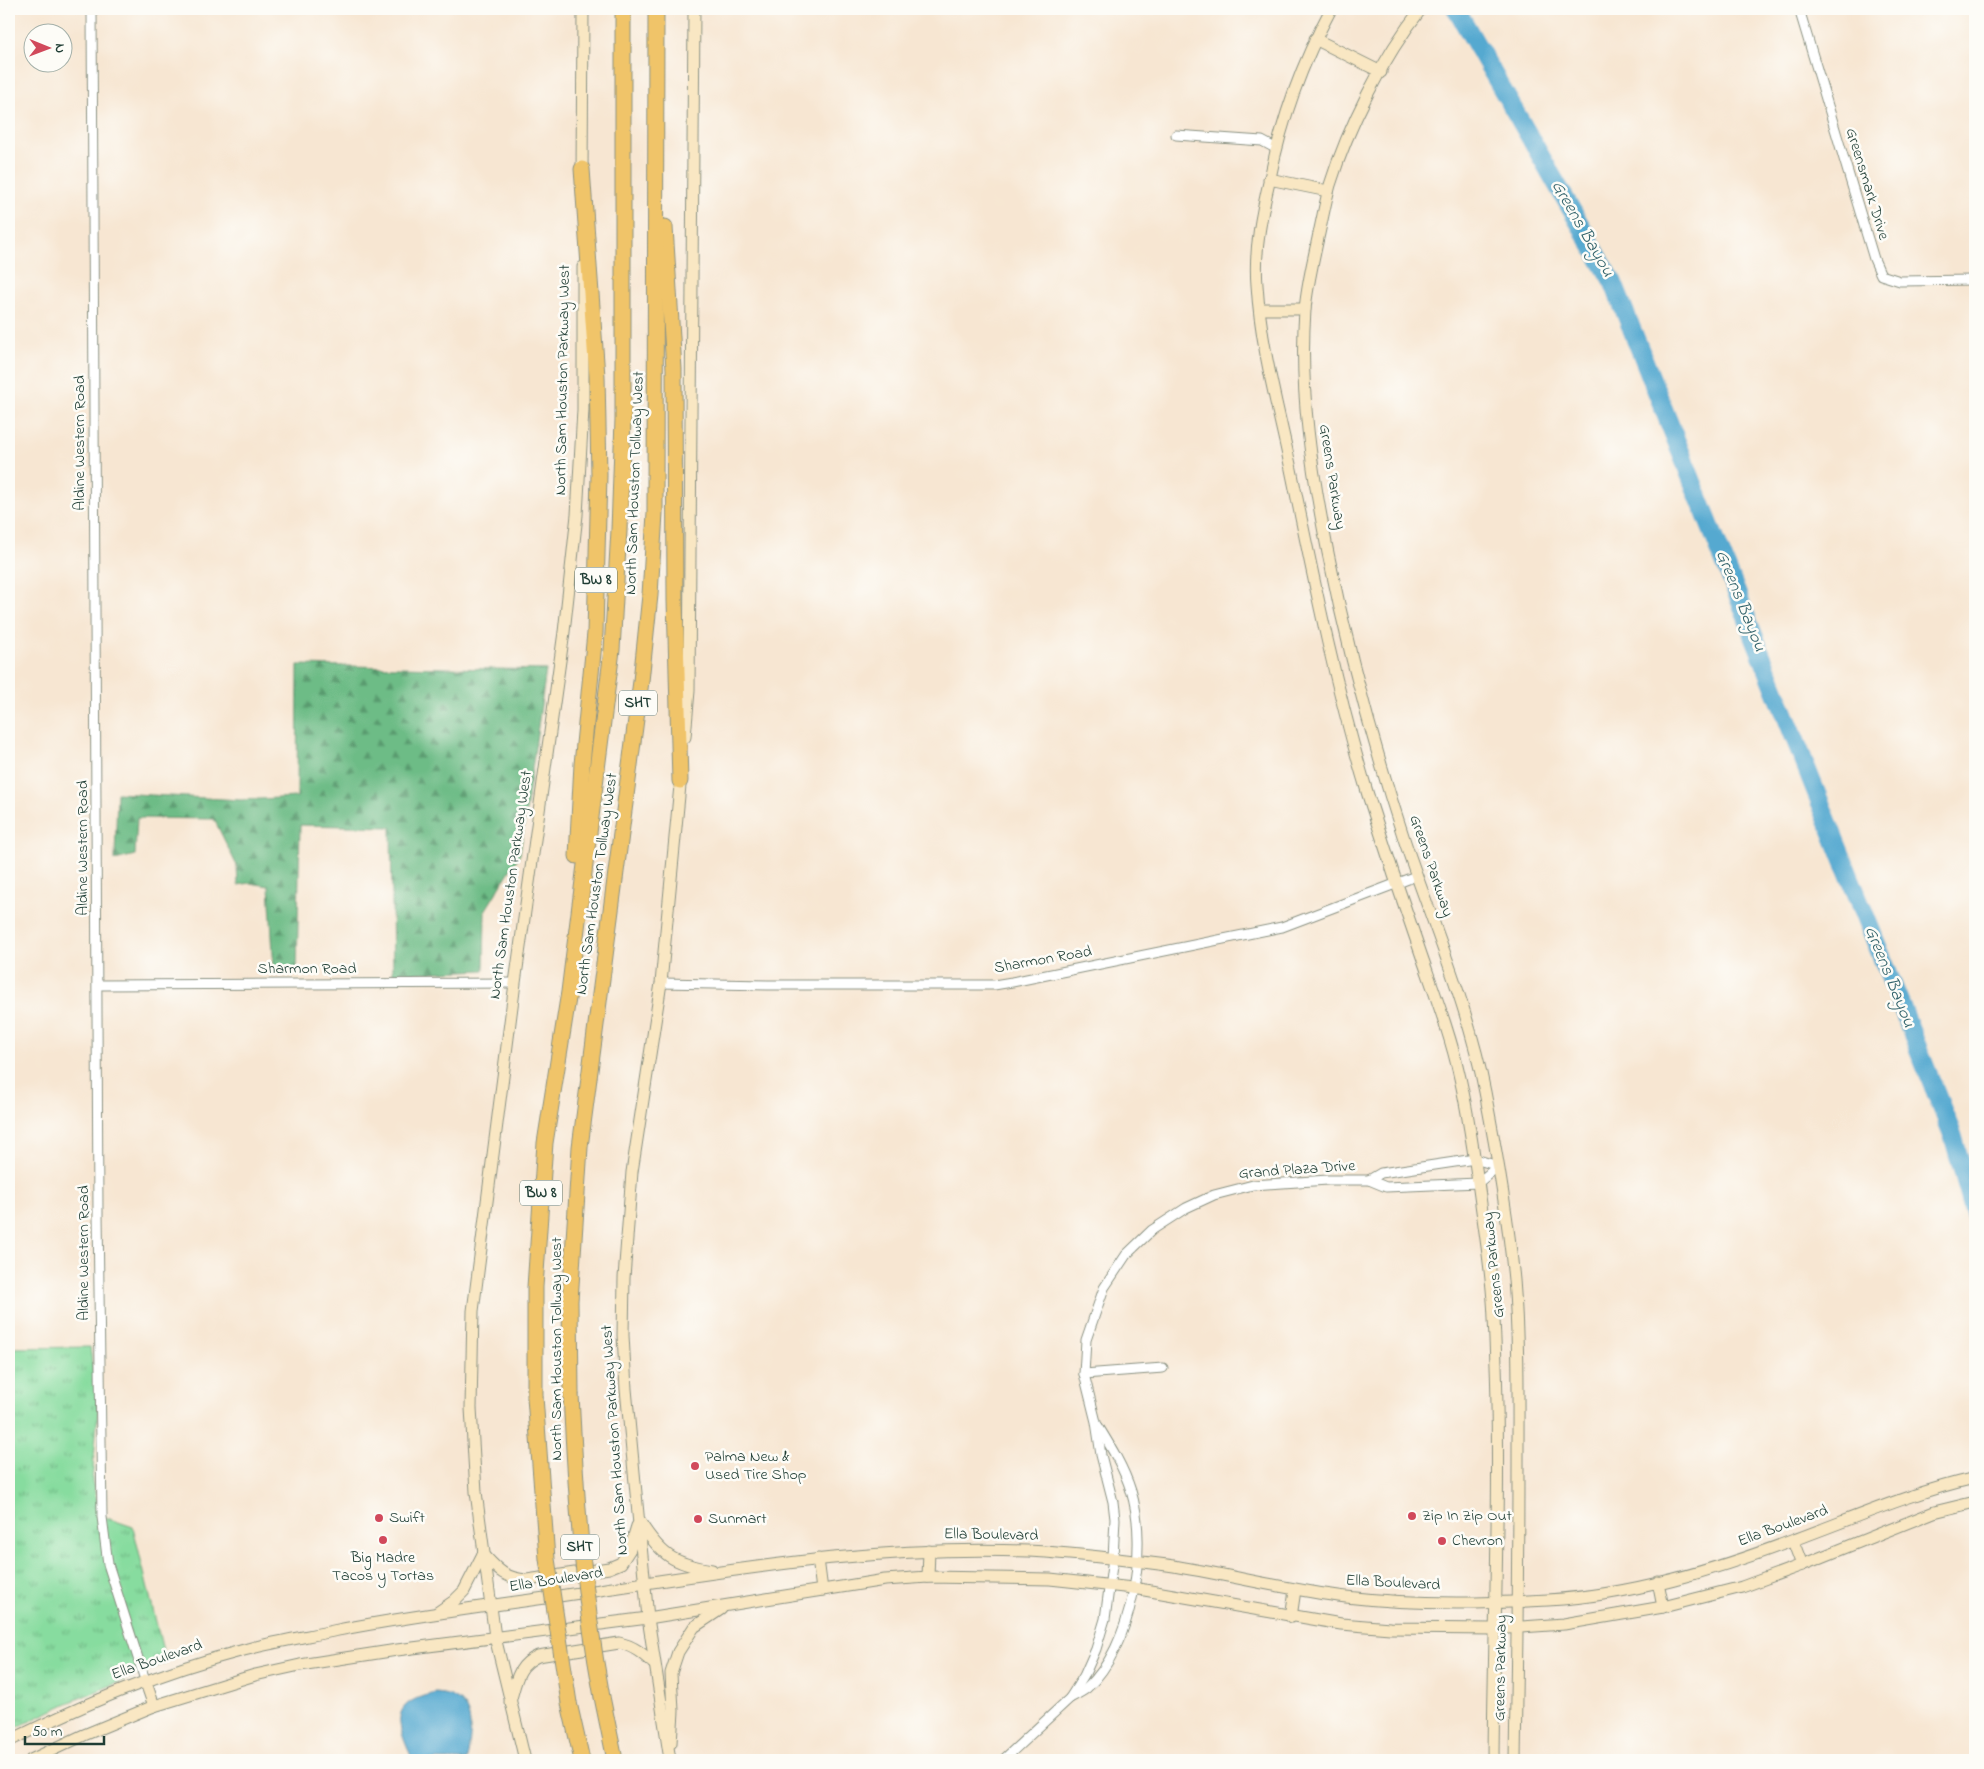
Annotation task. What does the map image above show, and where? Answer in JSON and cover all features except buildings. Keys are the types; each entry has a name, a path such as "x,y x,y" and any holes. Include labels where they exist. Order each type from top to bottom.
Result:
{"highway":[{"name":"North Sam Houston Tollway West","path":"568,992 612,650 620,530 623,419 624,9"},
{"name":"North Sam Houston Tollway West","path":"615,1760 592,1645 581,1563 571,1394 570,1301 580,1147 632,756 650,586 655,504 656,9"},
{"path":"656,86 674,369 675,600 680,780"},
{"name":"BW 8","path":"582,169 597,376 599,476 595,633 582,764 568,992 545,1143 535,1287 535,1397 547,1559 569,1703 582,1760"}],"main road":[{"name":"North Sam Houston Parkway West","path":"525,1760 495,1637 475,1488 471,1408 473,1312 515,983 564,632 577,515 583,410 582,9"},
{"name":"North Sam Houston Parkway West","path":"670,1760 654,1664 644,1583 624,1362 624,1278 632,1172 661,983 689,691 694,9"},
{"name":"Greens Parkway","path":"1331,9 1315,38 1286,112 1275,148 1261,213 1256,280 1264,351 1290,465 1320,614 1342,707 1396,884 1448,1035 1461,1080 1475,1160 1494,1316 1497,1459 1493,1760"},
{"name":"Greens Parkway","path":"1421,9 1410,22 1381,72 1349,134 1328,191 1313,260 1305,309 1304,365 1309,449 1323,528 1363,702 1382,773 1416,876 1448,959 1469,1028 1484,1086 1508,1224 1518,1342 1518,1628 1515,1760"},
{"path":"1315,38 1381,72"},
{"path":"1269,179 1328,191"},
{"path":"1260,309 1305,309"},
{"path":"1448,1035 1469,1028"},
{"path":"1497,1459 1518,1458"},
{"name":"Ella Boulevard","path":"9,1741 72,1710 145,1680 248,1648 377,1622 818,1559 929,1551 1046,1552 1166,1565 1294,1590 1350,1598 1390,1601 1495,1602 1577,1597 1622,1591 1752,1555 1926,1491 1975,1478"},
{"path":"1926,1491 1934,1512"},
{"path":"31,1760 84,1735 154,1706 254,1674 300,1665 495,1637 648,1618 884,1580 928,1577 1050,1579 1133,1588 1341,1624 1390,1628 1494,1629 1564,1624 1663,1607 1742,1586 1802,1565 1934,1512 1975,1502"},
{"path":"434,1614 454,1601 464,1591 484,1554 500,1572 514,1579 528,1580 609,1568 622,1563 630,1549 638,1519"},
{"path":"638,1519 658,1546 671,1559 702,1569 716,1571 739,1570"},
{"path":"1793,1541 1802,1565"},
{"path":"928,1577 929,1551"},
{"path":"818,1559 822,1590"},
{"path":"1658,1582 1663,1607"},
{"path":"1292,1616 1294,1590"},
{"path":"670,1760 673,1711 671,1673 678,1652 694,1627 726,1605"},
{"path":"510,1702 521,1668 528,1660 538,1656 619,1643 629,1645 640,1651 654,1664"},
{"path":"145,1680 154,1706"},
{"path":"1493,1760 1515,1760"}],"street":[{"name":"Aldine Western Road","path":"92,9 98,1214 102,1517 108,1564 145,1680"},
{"name":"Greensmark Drive","path":"1799,9 1871,250 1881,275 1900,281 1975,280"},
{"path":"1176,135 1262,141 1275,148"},
{"name":"Sharmon Road","path":"661,983 994,985 1282,927 1416,876"},
{"name":"Sharmon Road","path":"98,985 515,983"},
{"name":"Grand Plaza Drive","path":"1369,1180 1381,1173 1475,1160 1498,1166"},
{"path":"1478,1183 1498,1166"},
{"name":"Grand Plaza Drive","path":"1070,1698 1084,1676 1096,1649 1110,1586 1115,1519 1113,1502 1100,1455 1096,1422 1084,1374 1086,1340 1104,1288 1126,1256 1152,1230 1186,1208 1214,1195 1253,1185 1328,1180 1369,1180 1386,1187 1478,1183"},
{"path":"1084,1374 1163,1368"},
{"name":"Grand Plaza Drive","path":"1003,1760 1070,1698 1085,1690 1099,1676 1110,1659 1127,1617 1137,1562 1137,1535 1132,1492 1124,1471 1096,1422"}],"green space":[{"path":"298,665 546,670 520,854 485,911 484,970 393,974 391,827 300,825 297,973 274,970 269,886 250,883 238,885 237,866 214,819 137,818 135,855 115,860 117,793 241,800 297,797"},
{"path":"90,1347 98,1411 92,1481 101,1516 133,1527 166,1663 70,1702 9,1731 9,1348"}],"water":[{"path":"436,1693 459,1701 469,1716 470,1737 467,1760 413,1760 403,1736 400,1716 403,1709 410,1702"}],"waterway":[{"name":"Greens Bayou","path":"1456,9 1613,282 1953,1136 1975,1215"}],"place":[{"name":"Palma New & Used Tire Shop","path":"695,1466"},
{"name":"Zip In Zip Out","path":"1412,1516"},
{"name":"Swift","path":"379,1518"},
{"name":"Sunmart","path":"698,1519"},
{"name":"Big Madre Tacos y Tortas","path":"383,1540"},
{"name":"Chevron","path":"1442,1541"}]}
